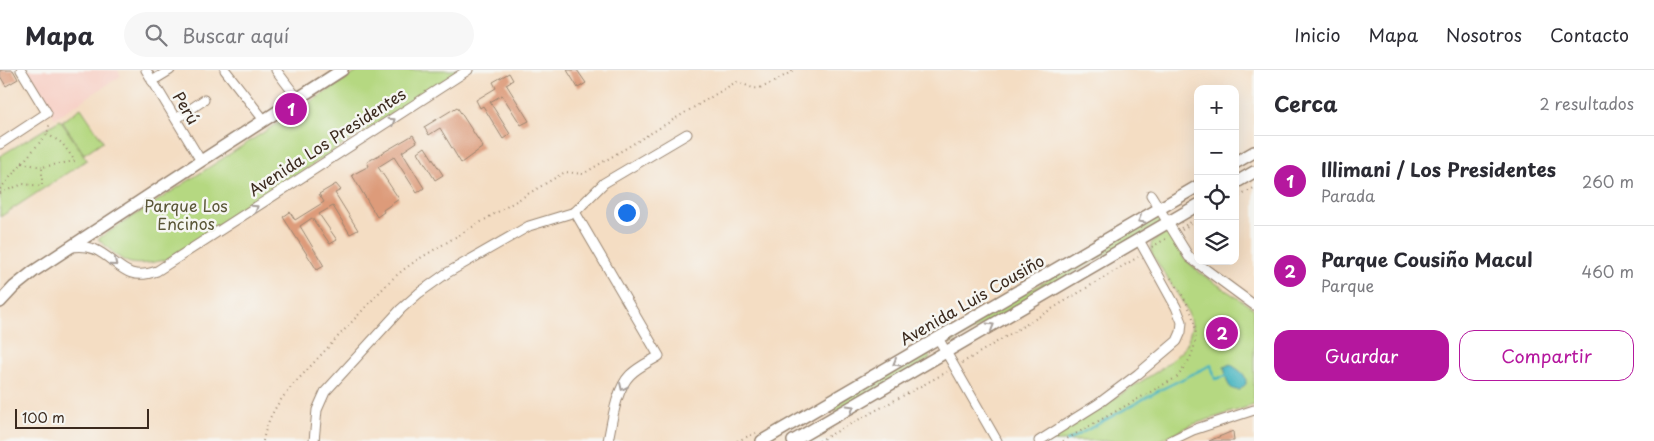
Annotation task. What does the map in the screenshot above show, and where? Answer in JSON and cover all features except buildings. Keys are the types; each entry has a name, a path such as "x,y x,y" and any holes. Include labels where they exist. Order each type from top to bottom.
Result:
{"street":[{"path":"0,144 47,113 21,70"},
{"name":"Perú","path":"146,70 201,161"},
{"path":"152,81 170,70"},
{"path":"225,70 264,120"},
{"path":"276,70 298,99"},
{"name":"Avenida Los Presidentes","path":"70,247 81,246 94,249 122,269 134,274 146,274 157,271 468,70"},
{"path":"0,302 28,276 70,247 298,99 336,72"},
{"path":"176,119 204,100"},
{"path":"314,441 317,410 325,392 410,301 447,273 524,229 540,222 575,212 604,183 687,134"},
{"path":"1239,161 1254,152"},
{"path":"1239,181 1254,172"},
{"name":"Avenida Luis Cousiño","path":"762,441 1194,188"},
{"path":"1151,195 1189,257 1254,305"},
{"name":"Avenida Luis Cousiño","path":"794,441 1194,207"},
{"path":"575,212 659,356 632,373 625,381 620,391 608,441"},
{"path":"1039,441 1098,404 1138,374 1177,341 1182,332 1182,322 1176,307 1139,240"},
{"path":"938,338 997,441"},
{"path":"826,404 833,418"},
{"path":"1170,441 1193,430 1254,410"}],"path":[{"path":"263,441 270,415 279,400 390,281 417,260 564,172 582,174 736,82 744,83 755,89 765,86 794,70"},
{"path":"0,191 47,134 51,121 47,113"},
{"path":"22,163 42,168 75,161 62,143 47,134"},
{"path":"0,191 22,184 42,186 42,168"},
{"path":"1239,197 1254,188"},
{"path":"820,441 955,367 1194,223"}],"shaded area":[{"path":"26,70 118,70 121,76 55,118"}],"green space":[{"name":"Parque Los Encinos","path":"360,70 459,70 165,260 142,264 127,262 98,239"},
{"path":"81,108 103,141 84,154 62,121"},
{"path":"60,120 87,160 0,217 0,156"},
{"path":"1160,217 1162,219 1161,223 949,343 970,330 986,316 1145,223"},
{"path":"1166,232 1176,242 1183,257 1199,272 1254,309 1254,405 1194,424 1158,441 1047,441 1161,369 1181,352 1188,341 1192,325 1188,313 1152,254 1151,243"},
{"path":"927,351 930,359 837,411 833,410 845,398"}],"water":[{"path":"1230,364 1245,377 1246,384 1240,390 1235,390 1228,383 1224,367"}],"waterway":[{"path":"1067,441 1160,390 1211,365 1215,379 1226,376"}],"place":[{"name":"Illimani / Los Presidentes","path":"291,109"},
{"name":"Parque Cousiño Macul","path":"1222,333"}]}
